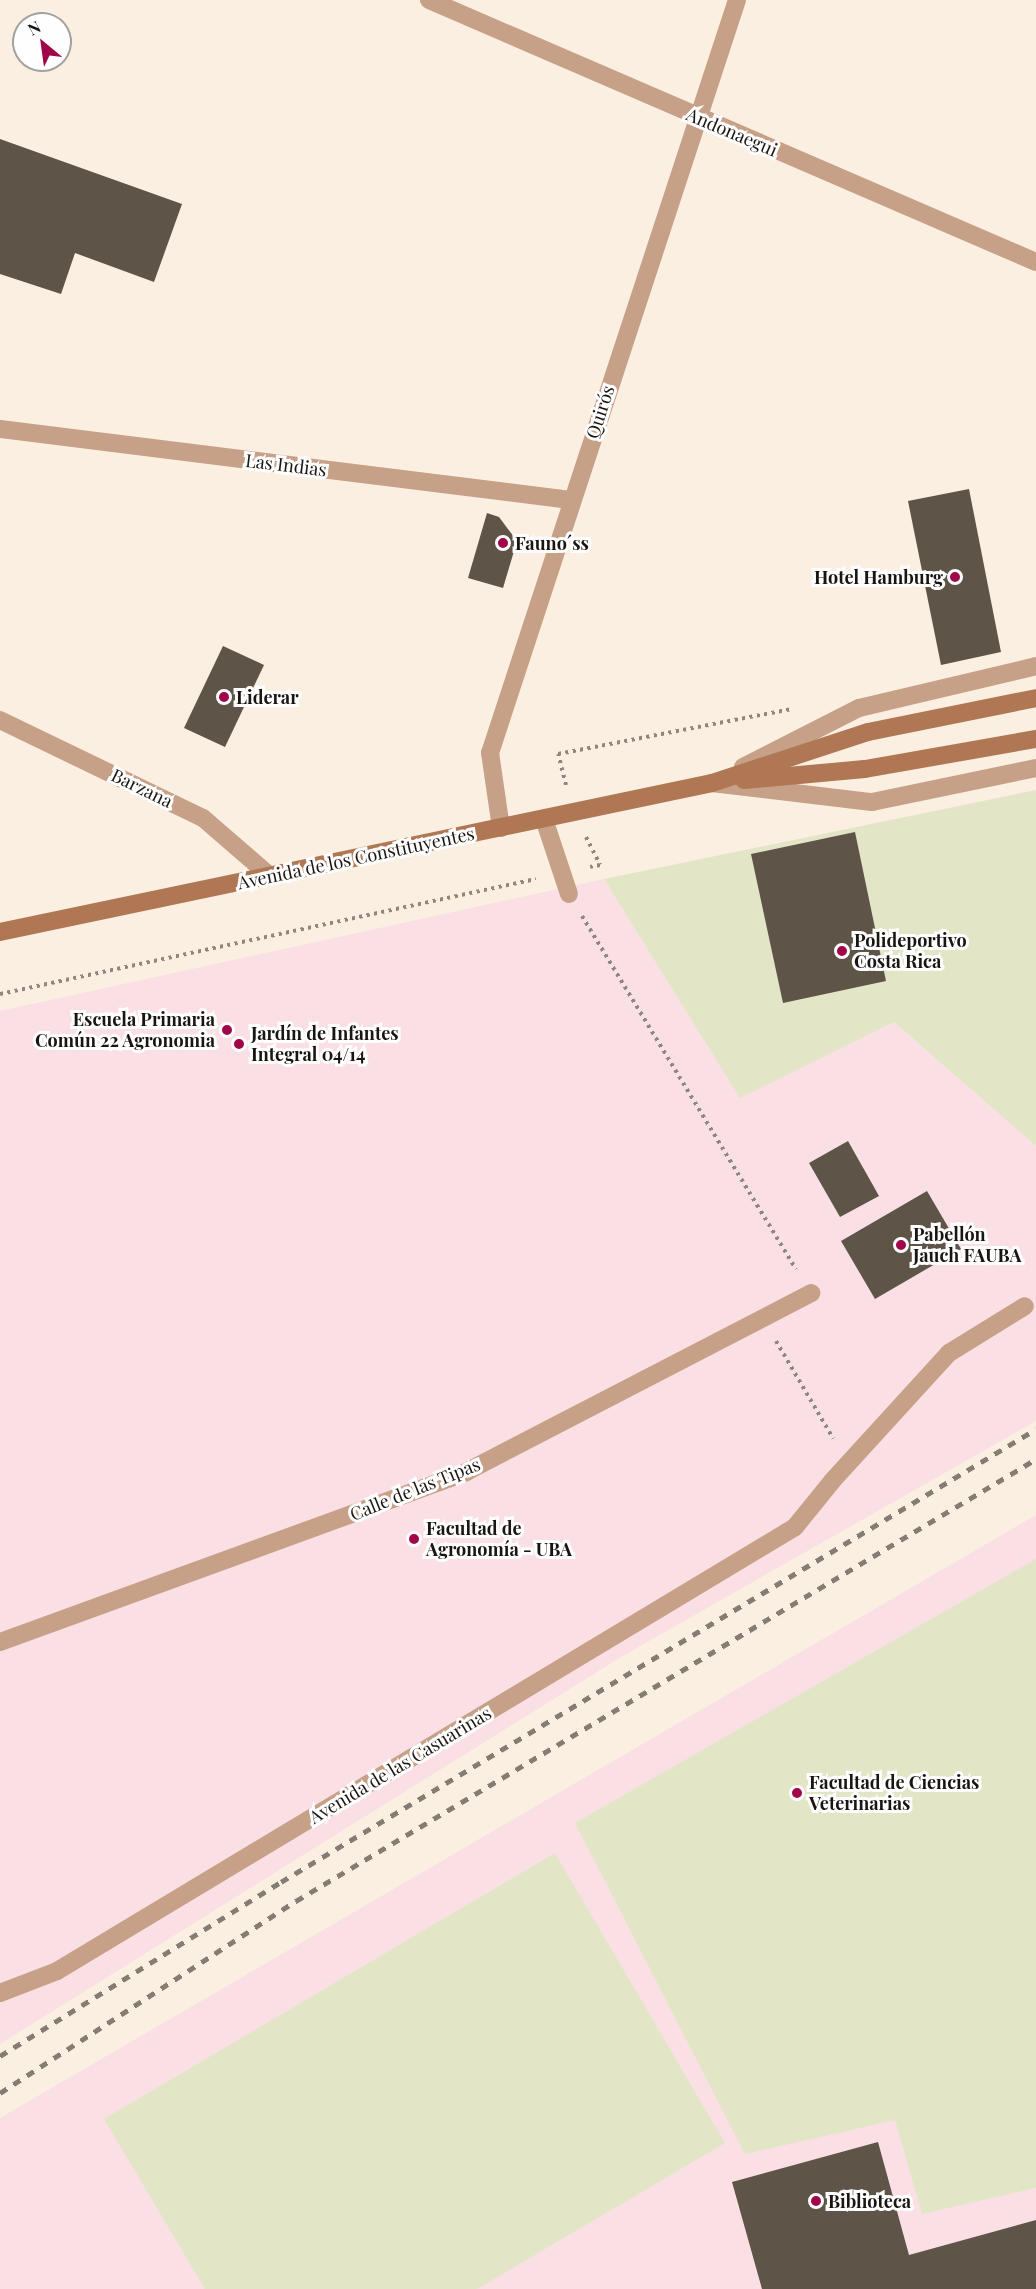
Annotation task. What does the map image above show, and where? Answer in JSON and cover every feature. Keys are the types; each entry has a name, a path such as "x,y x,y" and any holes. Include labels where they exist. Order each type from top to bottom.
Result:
{"main road":[{"name":"Avenida de los Constituyentes","path":"0,932 574,814 712,783 868,732 1036,698"},
{"name":"Avenida de los Constituyentes","path":"712,783 865,769 1036,739"}],"street":[{"name":"Andonaegui","path":"429,0 1036,262"},
{"name":"Quirós","path":"501,828 490,753 571,500 737,0"},
{"name":"Las Indias","path":"0,429 571,500"},
{"name":"Avenida de los Constituyentes","path":"712,783 859,708 1036,666"},
{"name":"Barzana","path":"0,720 203,818 270,876"},
{"name":"Avenida de los Constituyentes","path":"712,783 872,802 1036,768"},
{"path":"544,819 569,894"},
{"name":"Calle de las Tipas","path":"0,1642 466,1472 764,1320 811,1293"},
{"path":"833,1480 949,1353 1025,1306"},
{"name":"Avenida de las Casuarinas","path":"0,1994 57,1971 795,1527 833,1480"}],"path":[{"path":"0,994 600,865 574,814 558,754 793,708"},
{"path":"569,894 811,1293"},
{"path":"764,1320 832,1437 838,1456 833,1480"}],"shaded area":[{"name":"Facultad de Agronomía - UBA","path":"604,879 740,1097 894,1022 1036,1146 1036,1421 621,1657 0,2044 0,1011"},
{"name":"Facultad de Ciencias Veterinarias","path":"1036,1515 1036,2289 0,2289 0,2118"}],"green space":[{"name":"Polideportivo Costa Rica","path":"1036,790 1036,1146 894,1022 740,1098 604,879"},
{"path":"1036,1559 1036,2188 922,2214 895,2120 745,2154 575,1823"},
{"path":"555,1853 725,2143 477,2289 205,2289 104,2119"}],"building":[{"path":"0,139 182,204 154,282 75,253 61,294 0,274"},
{"name":"Hotel Hamburg","path":"969,489 1001,652 941,665 908,501"},
{"path":"487,513 499,517 517,541 503,588 468,578"},
{"name":"Liderar","path":"223,646 264,665 225,747 184,728"},
{"path":"855,832 886,981 783,1003 751,854"},
{"path":"848,1141 879,1196 840,1217 809,1163"},
{"name":"Pabellón Jauch FAUBA","path":"927,1191 961,1249 875,1299 841,1241"},
{"name":"Biblioteca","path":"878,2142 909,2255 1036,2220 1036,2289 762,2289 732,2182"}],"railway":[{"path":"0,2056 281,1882 1036,1429"},
{"path":"0,2093 296,1901 1036,1459"}],"place":[{"name":"Fauno´ss","path":"503,543"},
{"name":"Hotel Hamburg","path":"955,577"},
{"name":"Liderar","path":"224,697"},
{"name":"Polideportivo Costa Rica","path":"842,951"},
{"name":"Escuela Primaria Común 22 Agronomia","path":"227,1030"},
{"name":"Jardín de Infantes Integral 04/14","path":"239,1044"},
{"name":"Pabellón Jauch FAUBA","path":"901,1245"},
{"name":"Facultad de Agronomía - UBA","path":"414,1539"},
{"name":"Facultad de Ciencias Veterinarias","path":"797,1793"},
{"name":"Biblioteca","path":"816,2201"}]}
